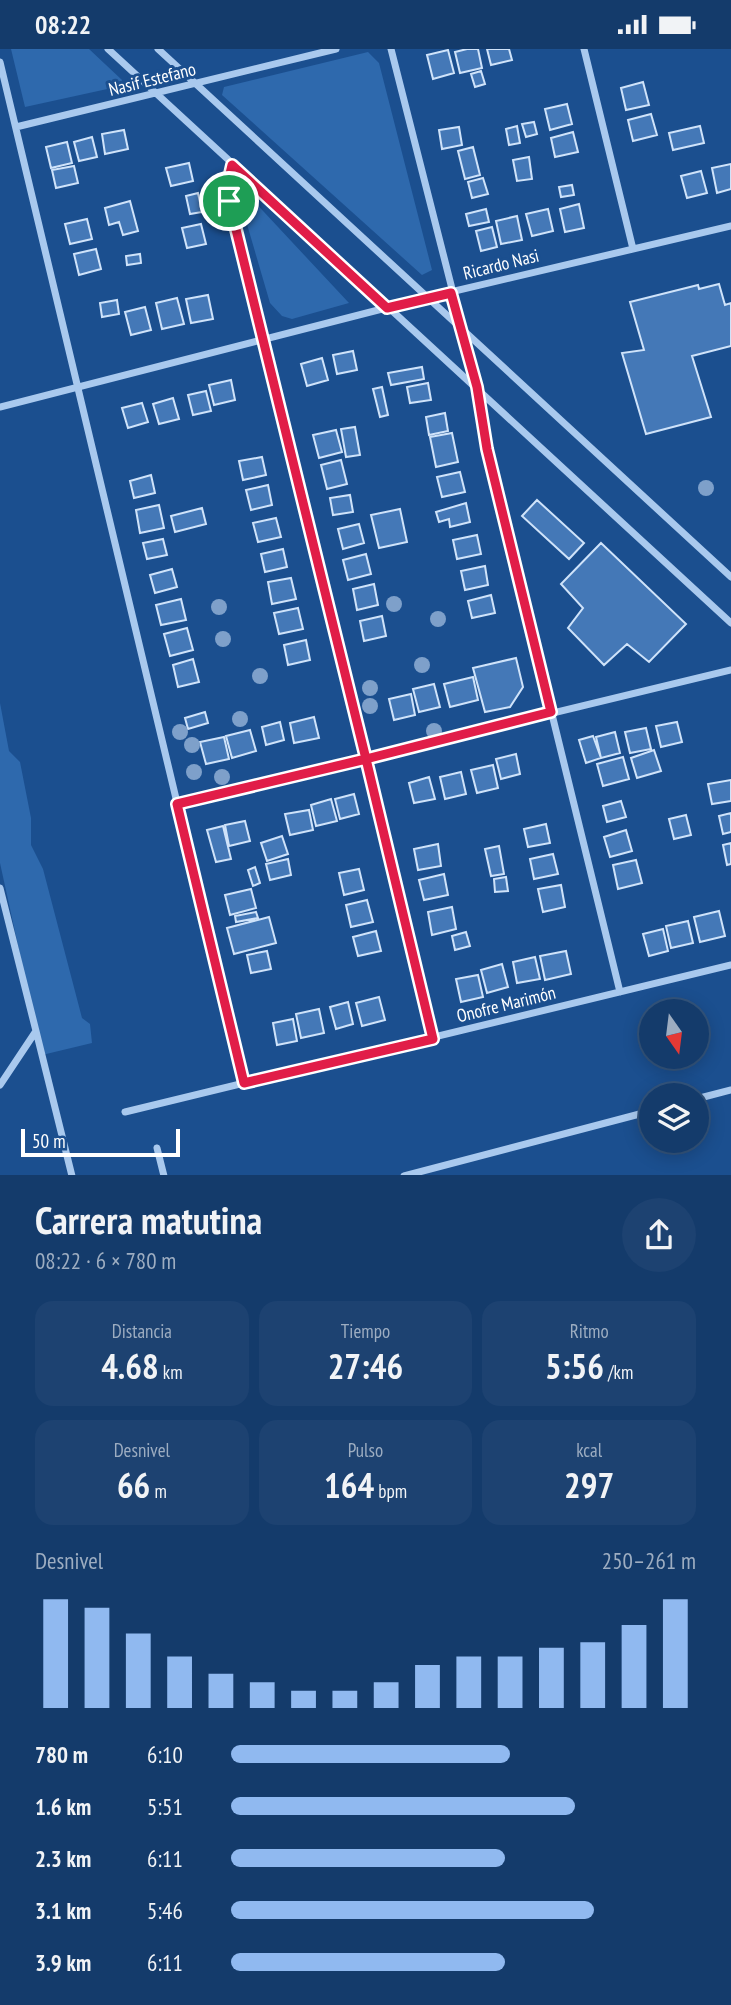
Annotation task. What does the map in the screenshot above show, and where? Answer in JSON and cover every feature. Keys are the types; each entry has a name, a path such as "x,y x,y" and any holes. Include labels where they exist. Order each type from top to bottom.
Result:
{"street":[{"path":"108,49 731,623"},
{"path":"158,49 425,298 731,577"},
{"name":"Nasif Estefano","path":"16,127 337,49"},
{"path":"391,49 477,387 487,449 620,992"},
{"path":"584,49 632,249"},
{"path":"0,62 244,1083"},
{"path":"232,165 227,187 229,201 433,1039"},
{"name":"Ricardo Nasi","path":"0,407 425,298 731,226"},
{"path":"177,804 731,670"},
{"path":"0,888 72,1175"},
{"name":"Onofre Marimón","path":"125,1112 731,965"},
{"path":"0,1085 36,1031"},
{"path":"709,1096 731,1090"},
{"path":"404,1175 639,1114"},
{"path":"157,1148 164,1175"}],"shaded area":[{"path":"11,49 89,49 122,80 121,86 25,107"},
{"path":"368,52 379,63 432,270 422,275 222,95 224,87"},
{"path":"249,196 349,303 292,319 282,316 270,303 244,214"},
{"path":"0,703 9,751 20,762 31,818 31,845 43,869 82,1018 90,1024 92,1043 42,1055 0,863"}],"building":[{"path":"478,49 482,68 460,73 455,52"},
{"path":"487,49 509,49 512,60 491,65"},
{"path":"448,50 454,73 433,79 427,55"},
{"path":"481,71 485,84 475,87 471,74"},
{"path":"643,82 649,105 626,110 621,88"},
{"path":"567,104 572,124 550,130 545,109"},
{"path":"651,114 657,135 633,141 628,120"},
{"path":"534,122 537,134 526,137 522,124"},
{"path":"517,126 520,143 509,145 506,129"},
{"path":"700,126 704,143 673,150 669,133"},
{"path":"459,127 462,145 442,149 439,130"},
{"path":"124,130 128,149 105,154 102,134"},
{"path":"573,132 578,152 555,157 551,138"},
{"path":"92,137 97,157 79,161 74,142"},
{"path":"67,142 72,163 51,168 46,147"},
{"path":"473,147 480,175 465,179 458,151"},
{"path":"529,157 532,179 517,181 513,160"},
{"path":"189,163 193,181 171,186 166,168"},
{"path":"731,164 731,189 717,193 712,168"},
{"path":"74,166 78,183 56,188 52,170"},
{"path":"701,171 707,193 687,198 681,176"},
{"path":"483,178 488,194 472,198 468,182"},
{"path":"572,185 574,195 561,197 559,187"},
{"path":"198,193 202,212 190,214 186,196"},
{"path":"130,201 138,231 123,235 119,222 109,225 105,208"},
{"path":"579,204 584,228 565,232 560,209"},
{"path":"486,209 489,222 469,226 466,214"},
{"path":"548,209 553,231 532,236 526,214"},
{"path":"517,216 522,240 501,244 496,221"},
{"path":"87,219 92,239 70,244 65,224"},
{"path":"201,224 206,244 187,248 182,228"},
{"path":"492,227 497,247 481,251 476,231"},
{"path":"96,249 101,269 79,275 74,254"},
{"path":"140,254 141,263 127,265 126,256"},
{"path":"719,284 725,305 731,303 731,346 692,356 711,417 646,434 622,353 644,350 630,302 698,285 699,289"},
{"path":"208,295 213,319 191,323 186,299"},
{"path":"177,298 184,324 162,329 156,303"},
{"path":"117,300 119,314 102,317 100,303"},
{"path":"145,307 151,330 131,335 125,312"},
{"path":"353,351 357,370 337,374 333,355"},
{"path":"322,358 328,380 307,386 301,364"},
{"path":"422,367 424,379 391,385 388,373"},
{"path":"231,380 235,400 214,405 209,385"},
{"path":"428,383 431,400 410,403 407,387"},
{"path":"382,387 388,415 380,417 373,389"},
{"path":"206,391 211,411 193,415 188,395"},
{"path":"173,398 179,419 159,424 153,404"},
{"path":"142,403 148,422 128,428 122,408"},
{"path":"445,413 448,431 429,435 426,417"},
{"path":"355,427 360,455 346,457 341,429"},
{"path":"336,430 342,452 319,458 313,435"},
{"path":"452,433 458,462 436,467 430,437"},
{"path":"262,457 266,475 243,480 239,461"},
{"path":"341,460 347,484 327,489 321,465"},
{"path":"460,472 465,492 442,497 437,477"},
{"path":"151,475 155,493 134,498 130,481"},
{"path":"268,485 272,505 251,510 246,490"},
{"path":"350,495 353,512 333,515 330,498"},
{"path":"537,500 584,543 569,559 522,516"},
{"path":"466,503 470,522 450,527 449,519 439,522 436,512"},
{"path":"159,505 164,528 140,533 136,510"},
{"path":"202,508 206,524 175,532 171,516"},
{"path":"400,509 407,542 379,548 371,515"},
{"path":"276,518 281,537 258,542 253,523"},
{"path":"359,524 364,543 343,549 338,529"},
{"path":"477,535 481,554 457,559 453,540"},
{"path":"163,539 167,555 147,559 143,543"},
{"path":"601,543 686,624 649,662 627,644 604,665 568,628 583,608 561,584"},
{"path":"283,549 287,567 265,572 261,554"},
{"path":"366,554 371,574 348,580 343,560"},
{"path":"485,566 488,585 465,590 461,571"},
{"path":"172,569 177,587 155,593 150,575"},
{"path":"291,578 296,599 272,604 268,582"},
{"path":"374,584 378,605 357,610 353,589"},
{"path":"491,595 495,613 472,618 468,601"},
{"path":"181,599 186,620 161,625 156,605"},
{"path":"298,608 303,629 279,634 274,613"},
{"path":"382,616 386,636 364,641 360,621"},
{"path":"187,628 193,650 170,656 164,634"},
{"path":"306,640 310,660 288,665 284,645"},
{"path":"516,658 523,687 510,707 485,712 473,668"},
{"path":"193,659 199,682 178,687 173,665"},
{"path":"473,677 478,700 450,707 444,684"},
{"path":"434,684 440,707 419,712 413,689"},
{"path":"411,694 415,715 394,720 389,699"},
{"path":"205,712 208,723 188,729 185,718"},
{"path":"314,717 319,738 294,743 290,723"},
{"path":"280,722 284,740 266,745 262,727"},
{"path":"677,722 682,742 661,747 656,726"},
{"path":"646,728 651,749 630,753 625,732"},
{"path":"250,730 256,751 232,758 226,736"},
{"path":"615,732 620,753 601,758 596,737"},
{"path":"593,736 601,758 586,763 579,740"},
{"path":"224,737 229,759 206,764 200,742"},
{"path":"654,750 661,771 637,778 631,758"},
{"path":"516,754 520,774 501,779 496,759"},
{"path":"623,757 629,779 603,786 597,764"},
{"path":"493,765 498,788 477,793 471,770"},
{"path":"461,772 466,794 445,799 440,777"},
{"path":"429,777 435,799 414,803 409,783"},
{"path":"731,780 731,801 712,804 708,784"},
{"path":"354,794 359,814 340,819 335,799"},
{"path":"331,799 337,821 316,826 311,805"},
{"path":"621,801 626,817 607,822 603,806"},
{"path":"309,810 313,830 290,835 285,814"},
{"path":"731,813 731,832 723,834 719,816"},
{"path":"686,815 691,835 674,839 669,819"},
{"path":"245,821 250,841 229,846 225,825"},
{"path":"546,824 550,843 528,847 524,829"},
{"path":"223,826 231,859 216,862 207,830"},
{"path":"626,830 632,851 610,857 604,837"},
{"path":"282,836 288,854 267,861 261,843"},
{"path":"731,843 731,864 727,865 723,845"},
{"path":"438,844 441,866 418,870 414,849"},
{"path":"499,846 504,874 491,876 485,849"},
{"path":"553,854 558,874 534,879 530,859"},
{"path":"288,859 291,875 270,880 266,864"},
{"path":"636,860 642,883 618,889 613,865"},
{"path":"255,867 260,883 253,886 248,870"},
{"path":"359,869 364,890 344,895 339,873"},
{"path":"444,874 448,895 424,900 419,880"},
{"path":"506,877 508,891 495,892 494,879"},
{"path":"561,885 565,907 543,912 538,889"},
{"path":"251,889 256,908 230,915 225,895"},
{"path":"367,900 373,922 351,927 346,905"},
{"path":"452,907 456,929 432,935 428,912"},
{"path":"719,911 725,936 700,942 694,917"},
{"path":"256,912 258,918 236,922 235,916"},
{"path":"269,917 276,943 234,954 227,928"},
{"path":"688,921 693,943 671,948 666,926"},
{"path":"663,929 668,951 649,956 643,934"},
{"path":"376,931 381,951 358,956 353,937"},
{"path":"466,932 470,946 455,950 452,936"},
{"path":"267,951 271,969 251,973 247,955"},
{"path":"566,951 571,974 545,980 540,956"},
{"path":"535,957 540,979 517,983 513,962"},
{"path":"502,964 508,987 487,993 481,970"},
{"path":"478,975 483,997 461,1002 456,979"},
{"path":"379,997 385,1020 362,1026 356,1003"},
{"path":"348,1002 353,1024 336,1029 330,1007"},
{"path":"319,1009 324,1033 301,1038 296,1014"},
{"path":"293,1019 297,1041 277,1045 273,1023"}],"route":[{"path":"229,201 227,187 232,165 387,308 451,293 477,387 487,449 551,712 366,759 433,1039 244,1083 177,804 366,759 229,201"}]}
